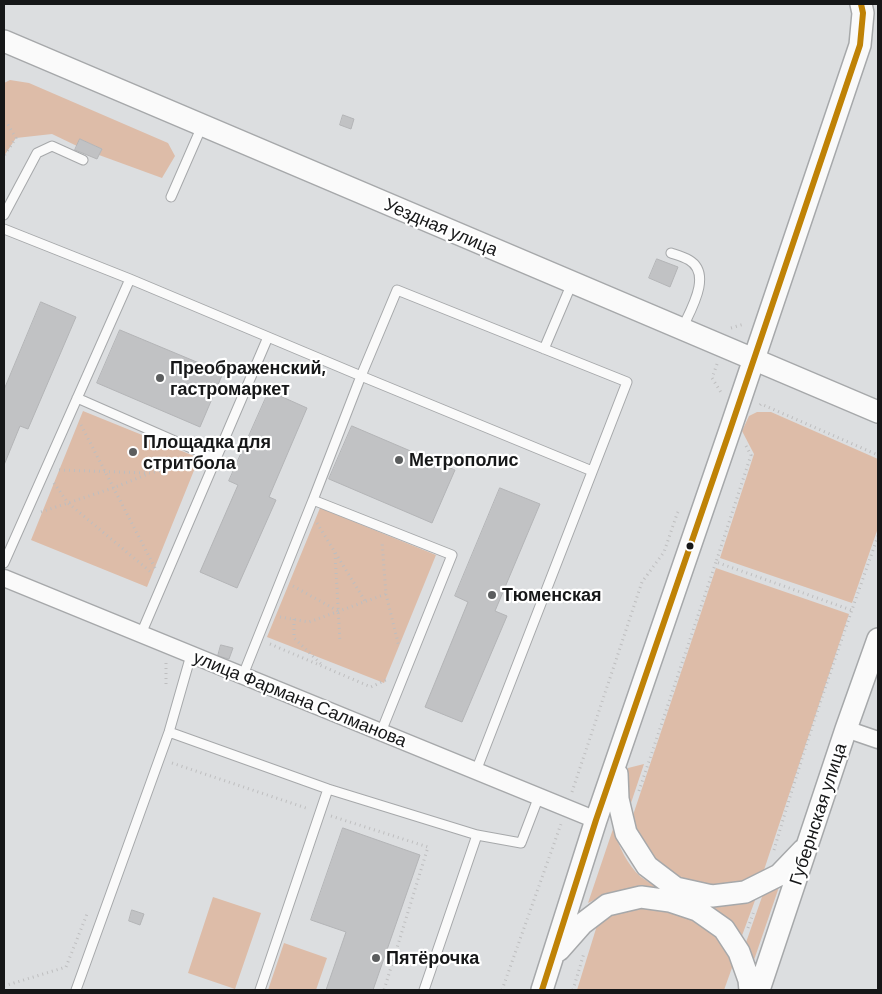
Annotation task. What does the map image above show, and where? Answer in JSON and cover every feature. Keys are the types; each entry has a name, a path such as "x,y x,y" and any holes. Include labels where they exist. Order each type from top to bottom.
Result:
{"street":[{"path":"542,990 596,820 860,45 863,13 861,4"},
{"name":"Уездная улица","path":"4,41 878,412"},
{"name":"улица Фармана Салманова","path":"4,578 596,820"},
{"name":"Губернская улица","path":"760,990 846,730 878,640"},
{"path":"846,730 878,740"},
{"path":"617,761 618,799 626,833 647,866 676,888 712,896 745,892 779,875 808,845"},
{"path":"553,956 582,924 607,905 641,897 670,900 697,910 724,929 739,952 749,980 750,990"}],"lane":[{"path":"171,197 202,125"},
{"path":"4,215 37,153 52,146 83,160"},
{"path":"4,229 130,279 592,471"},
{"path":"671,253 690,260 699,273 699,289 682,329"},
{"path":"4,563 130,279"},
{"path":"544,348 572,282"},
{"path":"243,675 397,290 627,382 476,771"},
{"path":"141,634 268,337"},
{"path":"77,398 216,459"},
{"path":"313,500 452,556 381,732"},
{"path":"76,990 169,732 191,654"},
{"path":"169,732 328,789 477,835 521,843 539,796"},
{"path":"260,990 328,789"},
{"path":"424,990 477,835"}],"path":[{"path":"4,122 7,123 16,138 4,156"},
{"path":"754,407 761,404 878,455"},
{"path":"73,408 163,583"},
{"path":"623,821 631,816 751,455 743,440"},
{"path":"24,518 113,488 150,473 216,459"},
{"path":"45,470 150,473"},
{"path":"45,470 68,503 163,583"},
{"path":"309,510 365,602"},
{"path":"258,638 371,687 406,671 386,594 381,527"},
{"path":"739,952 764,883 784,815 851,610 878,536"},
{"path":"335,552 340,642"},
{"path":"502,990 567,808 642,582 664,552"},
{"path":"716,562 851,610"},
{"path":"282,579 338,611"},
{"path":"267,616 309,622 386,594"},
{"path":"294,619 294,638 324,667"},
{"path":"166,658 166,687"},
{"path":"159,759 428,847 384,990"},
{"path":"4,986 66,967 87,912"},
{"path":"573,990 591,932 586,921"}],"shaded area":[{"path":"10,80 29,83 168,143 175,156 162,178 99,155 102,149 80,139 77,146 52,134 16,138 4,156 4,83"},
{"path":"83,411 199,458 147,587 31,540"},
{"path":"757,412 771,412 878,459 878,528 852,603 720,558 754,454 742,431 749,416"},
{"path":"320,508 436,555 384,683 267,637"},
{"path":"716,568 849,614 764,870 750,880 729,885 703,885 677,880 653,862 631,821"},
{"path":"644,764 628,812 628,768"},
{"path":"613,829 632,867 641,877 658,888 635,888 611,892 588,903"},
{"path":"780,884 753,963 744,948 763,894"},
{"path":"757,895 740,941 701,904"},
{"path":"213,897 261,913 235,989 188,973"},
{"path":"658,906 693,918 714,932 728,947 733,965 724,990 577,990 599,919 615,910"},
{"path":"284,943 327,958 316,990 268,990"}],"building":[{"path":"343,115 354,119 351,129 340,125"},
{"path":"80,139 102,149 97,159 75,150"},
{"path":"657,259 678,267 670,287 649,278"},
{"path":"41,302 76,317 28,429 20,426 4,465 4,390"},
{"name":"Преображенский, гастромаркет","path":"120,330 223,373 200,427 97,383"},
{"path":"269,391 307,408 269,497 276,500 237,588 200,572 238,485 229,481"},
{"path":"352,426 455,470 432,523 329,479"},
{"path":"500,488 540,504 495,611 507,616 462,722 425,707 468,602 455,596"},
{"path":"221,645 233,648 229,659 218,656"},
{"path":"343,828 420,855 373,990 326,990 346,932 311,920"},
{"path":"132,910 144,914 140,925 129,921"}],"transit line":[{"path":"542,990 596,820 860,45 863,13 861,4"}],"place":[{"name":"Преображенский, гастромаркет","path":"160,378"},
{"name":"Площадка для стритбола","path":"133,452"},
{"name":"Метрополис","path":"399,460"},
{"name":"Тюменская","path":"492,595"},
{"name":"Пятёрочка","path":"376,958"}]}
